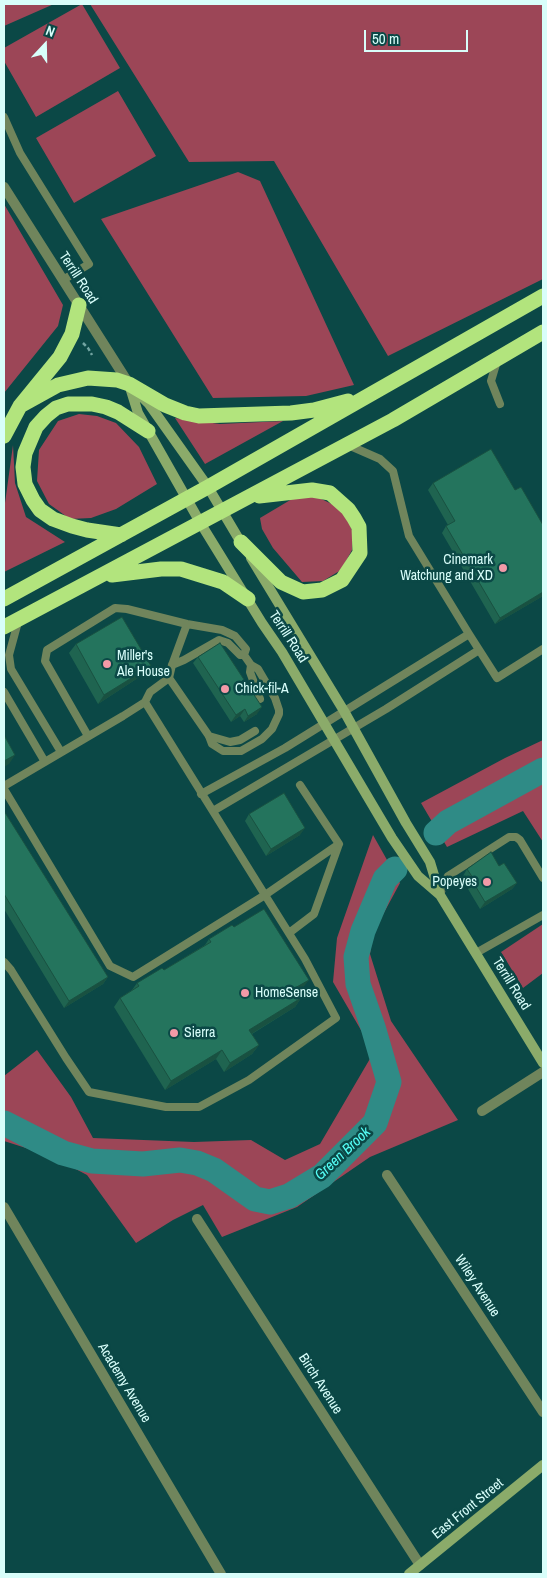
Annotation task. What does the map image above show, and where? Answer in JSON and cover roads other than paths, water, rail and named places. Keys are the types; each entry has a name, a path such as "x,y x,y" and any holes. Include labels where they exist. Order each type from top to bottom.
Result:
{"highway":[{"path":"4,599 187,499 543,296"},
{"path":"4,436 20,406 60,357 72,334 79,305"},
{"path":"4,627 250,498 393,420 543,332"},
{"path":"20,406 58,385 75,380 99,378 129,384 165,405 199,416 291,413 314,410 365,397"},
{"path":"121,535 72,526 54,519 40,510 25,484 23,467 25,453 36,427 56,408 68,404 92,404 106,407 118,412 148,431"},
{"path":"241,542 281,582 303,592 322,590 342,580 360,553 358,527 354,518 348,509 330,493 312,490 250,498"},
{"path":"100,577 161,569 181,569 223,582 248,599"}],"street":[{"name":"Terrill Road","path":"4,187 129,384 149,404 224,511 354,728 406,823 430,862 440,895 543,1062"},
{"name":"Terrill Road","path":"129,384 138,413 201,524 282,652 392,838 418,876 440,895"},
{"path":"482,1111 543,1072"},
{"name":"Wiley Avenue","path":"387,1175 543,1412"},
{"name":"Academy Avenue","path":"4,1207 221,1574"},
{"name":"Birch Avenue","path":"197,1218 420,1565"},
{"name":"East Front Street","path":"409,1574 543,1465"}],"lane":[{"path":"4,117 20,153 89,264 63,280"},
{"path":"497,359 491,381 500,404"},
{"path":"346,444 380,459 393,471 409,536 497,678 543,649"},
{"path":"88,736 44,661 47,650 115,608 222,630 235,636 246,649 244,655"},
{"path":"19,619 9,655 11,669 60,752"},
{"path":"187,624 169,678 150,692 145,702 4,787 110,966 132,977 265,895 339,844"},
{"path":"201,794 285,748 468,634"},
{"path":"169,678 210,736 212,744 223,751 241,751 262,739 272,729 279,714 277,703 258,669 251,665 244,655 240,655 228,642 219,640 172,665"},
{"path":"213,811 354,728 478,650"},
{"path":"251,665 250,672 260,699"},
{"path":"4,692 45,762"},
{"path":"4,962 89,1092 166,1107 199,1107 249,1080 336,1018 305,959 145,702"},
{"path":"210,736 230,742 240,740 255,731"},
{"path":"300,785 339,844"},
{"path":"440,895 448,876 509,837 516,837 520,840 543,878"},
{"path":"289,933 314,914 339,844"},
{"path":"476,953 543,915"}],"waterway":[{"name":"Green Brook","path":"436,833 448,822 543,770"},
{"name":"Green Brook","path":"4,1123 63,1153 92,1161 143,1164 180,1160 197,1163 214,1170 255,1199 270,1202 289,1196 322,1176 375,1123 389,1082 358,984 356,957 363,931 385,879 395,869"}],"place":[{"name":"Cinemark Watchung and XD","path":"503,568"},
{"name":"Miller's Ale House","path":"107,664"},
{"name":"Chick-fil-A","path":"225,689"},
{"name":"Popeyes","path":"487,882"},
{"name":"HomeSense","path":"245,993"},
{"name":"Sierra","path":"174,1033"}]}
